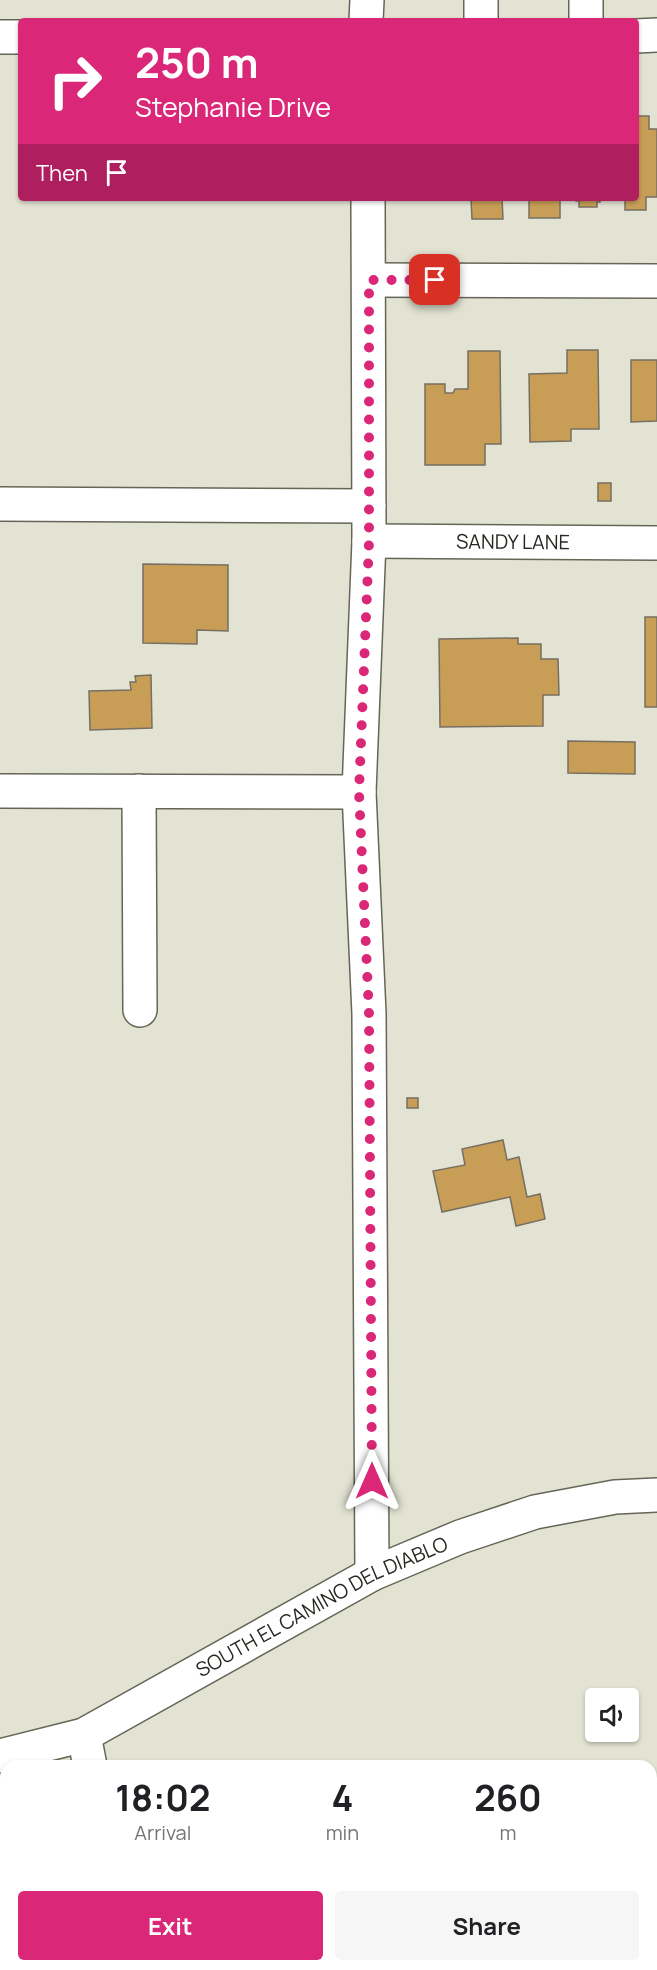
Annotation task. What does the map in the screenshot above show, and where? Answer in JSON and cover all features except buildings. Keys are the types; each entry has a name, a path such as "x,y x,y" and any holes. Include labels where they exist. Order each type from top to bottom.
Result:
{"street":[{"path":"366,18 367,0"},
{"path":"481,18 482,0"},
{"path":"586,0 586,18"},
{"path":"639,36 657,35"},
{"path":"0,37 18,37"},
{"path":"368,201 369,542 359,792 369,1014 372,1574"},
{"path":"369,280 657,281"},
{"path":"0,504 369,506"},
{"name":"SANDY LANE","path":"369,542 657,543"},
{"path":"0,791 359,792"},
{"path":"138,791 140,1010"},
{"name":"SOUTH EL CAMINO DEL DIABLO","path":"0,1756 87,1750 372,1574 460,1537 535,1512 615,1497 657,1495"}],"route":[{"path":"372,1481 369,1014 359,792 369,542 369,280 435,280"}]}
